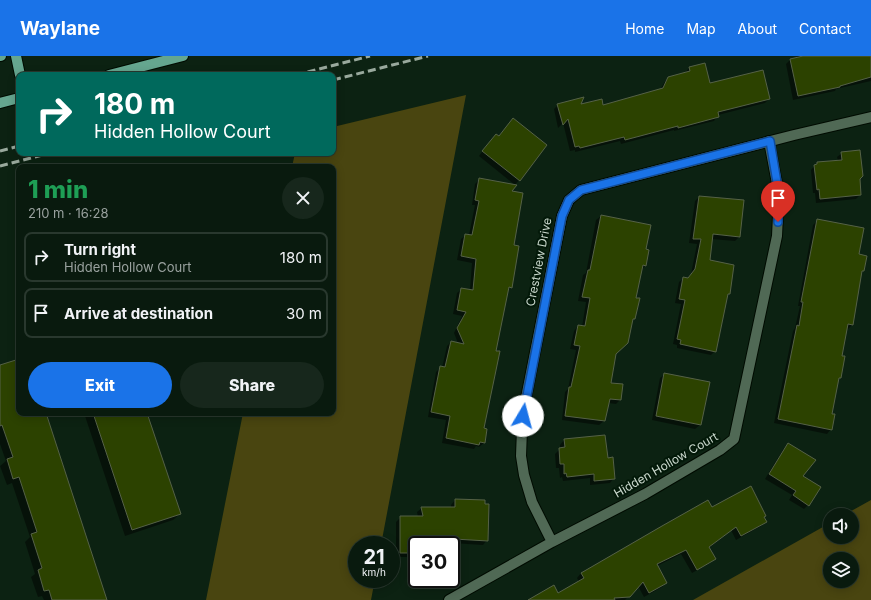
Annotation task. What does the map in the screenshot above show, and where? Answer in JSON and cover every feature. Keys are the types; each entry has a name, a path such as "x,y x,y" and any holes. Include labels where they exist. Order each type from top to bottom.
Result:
{"main road":[{"path":"16,56 19,72"},
{"path":"121,72 183,56"},
{"path":"0,103 16,99"}],"street":[{"name":"Crestview Drive","path":"552,542 532,502 524,475 521,456 522,429 525,403 553,258 562,216 569,200 581,190 770,141 871,117"},
{"name":"Hidden Hollow Court","path":"449,600 552,542 645,494 720,450 734,439 777,236 779,194 770,141"}],"shaded area":[{"path":"466,95 383,536 348,536 348,588 373,588 371,600 206,600 242,416 336,416 336,164 293,164 294,156 336,156 336,126"},
{"path":"871,500 871,600 693,600 823,527 823,544 859,544 859,508 857,508"}],"building":[{"path":"803,56 871,56 871,77 840,87 798,96 790,59"},
{"path":"705,63 710,83 763,70 770,99 718,112 719,117 678,128 678,126 625,140 624,137 580,148 579,146 575,147 568,119 563,125 557,104 584,97 581,104 602,99 603,105 663,88 668,77 690,71 689,67"},
{"path":"513,118 547,145 520,181 482,151 496,134 499,136"},
{"path":"860,150 863,176 860,179 861,195 820,199 819,189 817,190 814,165 817,164 817,162 842,160 841,152"},
{"path":"479,178 517,185 512,191 523,193 514,245 519,246 512,288 509,287 496,351 500,351 484,428 487,429 485,443 480,442 479,445 446,438 450,416 431,412 440,366 445,367 451,341 464,344 457,328 466,312 457,310 461,288 473,290 476,259 461,256 465,234 472,235 479,201 475,200"},
{"path":"699,196 744,200 740,237 713,234 710,260 734,265 730,294 728,294 716,352 680,344 681,340 677,339 685,300 679,299 683,277 688,278 695,269 701,239 693,239"},
{"path":"601,215 651,225 646,249 649,250 646,266 643,265 636,298 640,298 635,319 633,319 628,343 616,354 611,383 623,384 621,400 610,399 605,421 565,416 569,387 571,387 580,346 574,345 578,325 585,326 590,298 582,297 588,270 590,270"},
{"path":"817,219 864,228 859,254 867,256 864,271 862,271 853,325 848,324 842,356 845,356 832,414 835,414 832,430 778,419 797,325 799,326 803,302 801,302"},
{"path":"16,360 16,416 47,416 107,600 52,600 49,590 44,591 38,570 42,568 31,534 37,532 19,477 13,479 7,459 13,457 2,425 0,426 0,365"},
{"path":"664,373 710,382 701,425 656,416"},
{"path":"94,416 148,416 181,514 132,530"},
{"path":"605,435 608,458 613,457 615,479 594,481 594,474 567,477 566,473 564,474 564,464 560,464 559,448 565,447 564,439"},
{"path":"788,443 816,460 803,476 821,487 809,506 793,495 796,491 769,474"},
{"path":"751,486 766,516 764,517 767,522 741,536 736,527 709,547 716,559 697,570 686,550 657,564 667,583 649,593 643,582 630,597 614,598 615,600 528,600 554,585 558,593 584,578 581,573 708,500 712,507"},
{"path":"455,499 485,500 485,504 489,504 488,541 460,539 460,536 408,536 408,553 400,553 400,516 423,516 421,507 455,507"}],"railway":[{"path":"308,72 370,56"},
{"path":"336,79 428,56"},
{"path":"0,151 16,147"},
{"path":"0,166 38,156"}],"route":[{"path":"523,416 562,216 569,200 581,190 770,141 779,194 778,222"}]}
